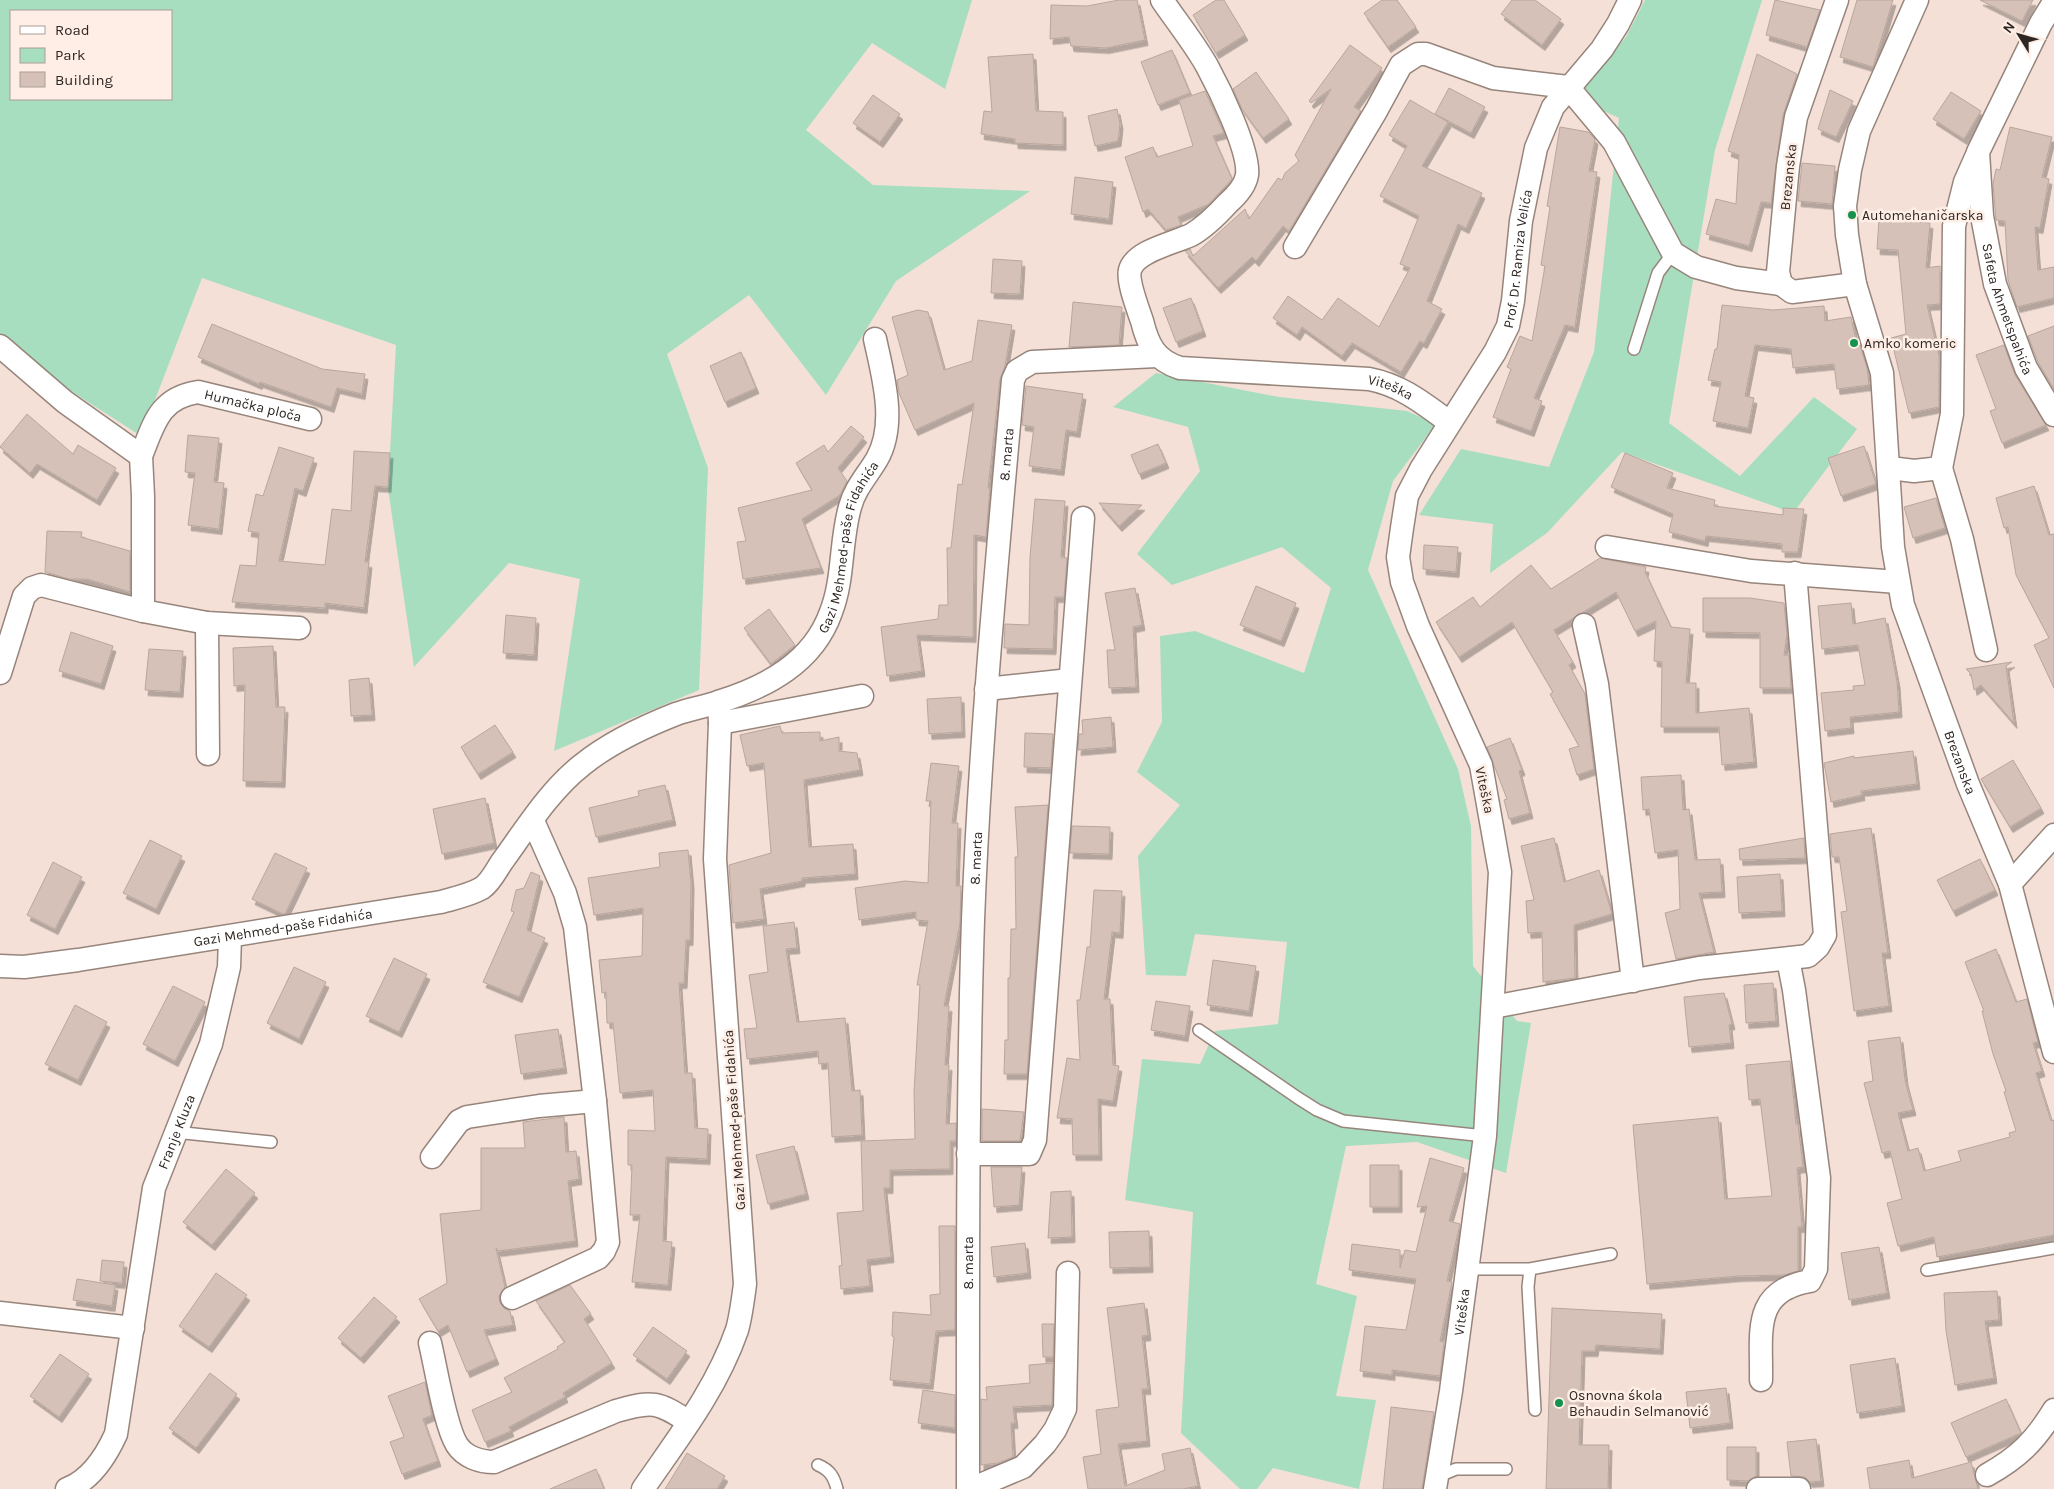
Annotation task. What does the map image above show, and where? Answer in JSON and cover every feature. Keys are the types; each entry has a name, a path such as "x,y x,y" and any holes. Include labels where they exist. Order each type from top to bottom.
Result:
{"street":[{"path":"1157,356 1148,343 1129,276 1132,265 1141,256 1192,234 1215,216 1241,189 1247,178 1247,167 1241,142 1207,66 1162,0"},
{"name":"Prof. Dr. Ramiza Velića","path":"1450,422 1495,352 1508,326 1513,301 1521,221 1536,148 1553,107 1602,49 1630,0"},
{"name":"Brezanska","path":"1781,284 1778,272 1788,166 1796,117 1837,0"},
{"name":"Brezanska","path":"1917,0 1859,131 1850,170 1845,206 1855,284 1882,373 1890,468 1893,547 1903,605 1968,784 2010,884 2054,1052"},
{"name":"Safeta Ahmetspahića","path":"2054,2 2041,23 1978,152 1982,216 1995,284 2026,368 2054,415"},
{"path":"1295,247 1376,111 1401,65 1418,54 1426,54 1493,78 1568,87 1614,142 1673,254 1696,267 1736,278 1781,284 1792,292 1855,284"},
{"path":"1978,152 1965,182 1954,226 1952,414 1941,468 1962,539 1986,650"},
{"name":"Gazi Mehmed-paše Fidahića","path":"719,713 784,674 806,654 821,634 831,614 837,594 850,507 856,489 877,459 886,430 885,388 876,339"},
{"path":"0,346 65,402 141,456"},
{"name":"Viteška","path":"1157,356 1167,364 1180,368 1369,379 1388,382 1406,391 1450,422 1407,496 1398,557 1402,582 1418,626 1481,765 1500,872 1485,1136 1451,1391 1436,1483"},
{"name":"8. marta","path":"968,1489 968,1154 973,917 986,689 1013,380 1017,370 1032,362 1157,356"},
{"name":"Humačka ploča","path":"143,611 141,456 158,414 168,404 187,394 198,392 310,418"},
{"path":"1890,468 1914,471 1941,468"},
{"path":"968,1154 1029,1154 1035,1140 1082,518"},
{"path":"1606,547 1751,570 1898,582"},
{"path":"1493,1007 1698,968 1808,956 1818,947 1825,935 1795,573"},
{"path":"0,674 19,606 24,596 32,588 41,585 143,611 207,623 299,628"},
{"path":"207,623 208,754"},
{"path":"1584,625 1597,684 1633,981"},
{"path":"986,689 1070,680"},
{"name":"Gazi Mehmed-paše Fidahića","path":"0,966 33,966 230,937 441,902 465,896 483,887 565,780 582,765 608,747 678,714 719,713 862,696"},
{"name":"Gazi Mehmed-paše Fidahića","path":"642,1489 703,1403 722,1367 737,1328 746,1284 715,860 719,713"},
{"path":"512,1298 598,1258 604,1252 608,1242 595,1101 571,910 533,821"},
{"path":"2010,884 2054,835"},
{"name":"Franje Kluza","path":"67,1489 92,1472 107,1454 116,1434 133,1328 144,1237 154,1188 211,1044 230,966 230,937"},
{"path":"1761,1380 1762,1324 1768,1303 1776,1294 1793,1284 1810,1281 1816,1269 1819,1178 1788,958"},
{"path":"432,1157 459,1121 467,1116 595,1101"},
{"path":"972,1489 1023,1467 1055,1430 1065,1409 1068,1273"},
{"path":"0,1313 133,1328"},
{"path":"430,1343 457,1445 480,1462 494,1462 616,1411 636,1405 650,1403 666,1407 689,1422"},
{"path":"1986,1475 2021,1454 2032,1442 2054,1410"},
{"path":"1758,1489 1799,1489"}],"lane":[{"path":"1634,349 1658,273 1673,254"},
{"path":"1199,1030 1298,1098 1317,1110 1343,1121 1485,1136"},
{"path":"175,1132 271,1142"},
{"path":"1927,1270 2054,1248"},
{"path":"1467,1269 1530,1269 1611,1254"},
{"path":"1530,1269 1528,1287 1535,1410"},
{"path":"818,1465 826,1468 832,1476 837,1489"},
{"path":"1436,1483 1456,1469 1506,1469"}],"green space":[{"path":"0,0 972,0 945,89 872,43 806,130 873,185 1030,191 896,281 826,395 749,295 667,354 708,468 699,690 554,751 580,579 509,563 414,667 388,488 396,345 202,278 141,436 32,366 0,338"},
{"path":"1645,0 1762,0 1715,150 1669,423 1740,476 1814,397 1857,429 1793,513 1622,452 1547,533 1490,573 1493,524 1419,515 1461,449 1549,467 1594,352 1619,118 1573,97 1626,37"},
{"path":"1156,373 1279,397 1407,411 1436,424 1393,481 1368,570 1458,769 1471,826 1473,966 1517,1021 1531,1023 1506,1173 1417,1142 1346,1146 1316,1284 1357,1296 1336,1396 1376,1400 1359,1489 1273,1468 1257,1489 1240,1489 1181,1433 1193,1212 1125,1200 1142,1059 1200,1064 1215,1031 1278,1024 1287,942 1195,934 1186,976 1146,975 1138,856 1180,805 1137,772 1162,722 1160,636 1195,631 1304,673 1331,588 1282,547 1172,585 1137,554 1200,471 1188,427 1113,407"}],"building":[{"path":"1119,0 1137,0 1145,40 1106,48 1071,46 1069,37 1050,39 1051,5 1087,6"},
{"path":"1216,0 1224,0 1245,35 1216,53 1193,15"},
{"path":"1382,0 1397,0 1416,27 1388,47 1364,13"},
{"path":"1512,0 1535,0 1561,19 1542,45 1501,14"},
{"path":"1775,0 1820,10 1807,47 1766,35"},
{"path":"1857,0 1893,0 1873,67 1840,57"},
{"path":"1980,0 2033,0 2022,21"},
{"path":"1350,45 1382,68 1354,107 1361,111 1289,231 1283,226 1256,261 1252,257 1218,288 1185,251 1190,249 1193,256 1245,209 1249,219 1278,178 1282,180 1285,173 1299,161 1295,155 1331,89 1311,103 1309,101"},
{"path":"1172,50 1190,93 1158,105 1141,62"},
{"path":"1033,54 1036,111 1063,112 1063,145 1015,143 1015,139 981,134 984,111 992,112 988,57"},
{"path":"1757,54 1797,74 1783,115 1771,203 1761,202 1749,246 1706,234 1716,199 1736,204 1739,155 1728,151"},
{"path":"1256,72 1289,119 1263,138 1242,109 1233,89"},
{"path":"1449,88 1485,107 1471,133 1435,114"},
{"path":"1830,90 1853,101 1836,137 1818,129"},
{"path":"1205,91 1224,133 1213,136 1232,179 1209,204 1178,217 1181,225 1166,230 1148,209 1143,212 1125,157 1153,147 1157,157 1193,146 1179,100"},
{"path":"1951,92 1981,111 1964,139 1933,119"},
{"path":"873,95 900,114 880,142 853,123"},
{"path":"1410,100 1448,122 1422,166 1482,193 1466,228 1458,224 1427,301 1442,309 1424,343 1420,341 1401,372 1352,343 1342,356 1302,327 1297,335 1273,318 1288,296 1322,320 1338,298 1379,327 1410,268 1400,264 1419,216 1380,196 1407,146 1389,135"},
{"path":"1117,109 1120,124 1118,141 1095,146 1088,116"},
{"path":"1560,127 1588,132 1595,139 1589,171 1597,172 1575,327 1565,325 1534,398 1542,401 1531,431 1493,417 1511,369 1507,367 1520,336 1532,341 1545,266 1541,265 1550,207 1547,206"},
{"path":"2010,127 2052,137 2042,177 2049,179 2040,228 2035,227 2038,270 2054,267 2054,298 2017,307 2008,280 2005,221 1996,220 1993,184 1996,169 2000,170"},
{"path":"1802,163 1835,166 1832,204 1798,201"},
{"path":"1075,177 1113,182 1109,219 1071,214"},
{"path":"1879,219 1930,223 1926,268 1940,266 1940,304 1927,305 1939,356 1939,407 1909,413 1891,338 1906,334 1898,250 1877,249"},
{"path":"993,259 1022,261 1020,294 991,293"},
{"path":"1191,298 1203,331 1176,342 1163,308"},
{"path":"1073,302 1122,307 1119,345 1069,347"},
{"path":"1722,305 1773,310 1824,306 1825,321 1851,317 1857,346 1860,345 1867,368 1869,385 1837,389 1834,364 1793,368 1791,349 1755,345 1745,396 1754,398 1748,428 1713,421 1721,382 1708,380 1715,349 1717,349"},
{"path":"918,310 928,312 944,370 972,361 978,320 1012,325 1005,366 1000,379 988,488 990,488 986,537 974,535 973,637 917,635 922,671 887,676 881,627 938,619 939,605 948,605 947,548 951,548 958,484 962,485 974,403 915,430 899,393 897,380 908,375 892,317"},
{"path":"212,324 322,369 365,374 362,394 337,388 331,407 260,382 259,384 198,357"},
{"path":"2054,326 2054,389 2038,362 2028,336"},
{"path":"2004,345 2015,375 2046,425 2002,443 1990,411 1996,409 1976,355"},
{"path":"741,352 756,388 725,402 710,366"},
{"path":"1026,386 1083,394 1077,432 1066,430 1061,470 1029,466 1034,427 1022,425"},
{"path":"27,414 73,454 78,445 116,468 97,500 37,464 30,473 0,447"},
{"path":"851,426 864,437 838,468 847,481 840,495 802,519 821,568 743,579 737,542 746,541 738,508 812,490 796,463 824,445 828,452"},
{"path":"188,435 219,438 214,482 224,483 219,529 188,525 195,473 185,472"},
{"path":"1158,444 1166,463 1139,474 1131,455"},
{"path":"1864,446 1876,484 1841,496 1828,458"},
{"path":"279,447 314,458 303,491 295,488 279,561 325,565 332,509 351,511 354,451 390,453 388,487 375,486 365,562 369,562 364,608 325,603 325,608 232,602 240,565 256,566 259,533 248,531 256,494 263,496"},
{"path":"1625,453 1673,473 1667,488 1715,500 1714,506 1783,515 1783,508 1804,509 1798,552 1782,552 1782,544 1706,536 1705,541 1669,532 1673,514 1611,487"},
{"path":"2034,486 2049,535 2054,534 2054,688 2034,645 2049,638 2016,575 2008,527 2004,528 1996,498"},
{"path":"1936,498 1945,528 1913,538 1904,507"},
{"path":"1035,499 1065,501 1061,557 1067,558 1064,597 1055,597 1053,649 1004,648 1005,624 1029,625 1030,557"},
{"path":"1099,503 1142,505 1119,526"},
{"path":"47,531 82,532 81,537 130,551 130,592 87,579 69,579 45,572"},
{"path":"1424,545 1458,547 1456,572 1423,569"},
{"path":"1600,558 1646,567 1645,572 1671,627 1690,629 1686,683 1696,683 1696,713 1749,708 1754,762 1722,765 1719,727 1661,727 1662,662 1654,661 1656,621 1635,631 1616,592 1554,630 1573,662 1569,665 1585,694 1594,769 1577,775 1569,749 1579,746 1550,694 1553,692 1512,622 1459,657 1436,622 1473,597 1480,607 1531,565 1551,589"},
{"path":"1256,586 1296,603 1281,641 1240,625"},
{"path":"1135,588 1142,625 1133,627 1136,687 1109,688 1107,650 1115,650 1105,593"},
{"path":"1703,598 1750,598 1784,603 1787,634 1784,655 1789,655 1791,688 1760,688 1760,633 1703,632"},
{"path":"1851,603 1853,624 1885,618 1897,682 1899,712 1850,717 1851,728 1825,731 1821,693 1854,690 1853,686 1865,685 1858,645 1822,649 1818,606"},
{"path":"769,609 795,645 771,664 744,628"},
{"path":"506,615 536,618 534,655 503,653"},
{"path":"71,632 113,646 101,684 59,671"},
{"path":"273,646 276,707 285,707 282,782 243,781 245,685 234,686 233,648"},
{"path":"149,649 183,651 180,692 145,690"},
{"path":"2012,662 2006,666 2014,723 1981,685 1974,690 1971,674 1966,669"},
{"path":"369,678 372,715 351,716 349,680"},
{"path":"961,697 962,732 929,734 927,699"},
{"path":"1111,717 1113,747 1078,750 1079,734 1083,734 1082,720"},
{"path":"495,725 513,752 478,774 461,747"},
{"path":"780,726 782,733 820,732 820,741 839,737 839,751 857,753 860,770 804,780 809,847 853,844 855,874 802,878 802,881 760,889 764,919 733,923 729,865 771,853 764,763 747,766 740,735"},
{"path":"1025,733 1053,734 1051,768 1024,767"},
{"path":"1510,738 1522,770 1519,771 1530,813 1509,819 1504,800 1507,799 1487,747"},
{"path":"1913,751 1917,784 1861,791 1862,795 1831,802 1824,763 1854,756 1854,758"},
{"path":"2013,760 2041,808 2010,827 1981,779"},
{"path":"931,763 959,766 952,823 958,823 956,886 961,886 960,923 944,1006 949,1006 945,1065 949,1065 946,1124 956,1123 956,1141 950,1141 950,1169 890,1170 890,1188 884,1188 891,1257 867,1260 870,1286 841,1289 839,1266 842,1265 837,1213 863,1211 861,1141 915,1139 914,1092 920,985 917,985 928,921 916,920 916,912 859,920 855,888 905,881 928,883 931,801 926,801"},
{"path":"1681,775 1683,810 1689,809 1695,860 1720,859 1722,892 1699,893 1714,952 1676,959 1665,913 1680,909 1678,850 1655,853 1649,809 1643,810 1641,777"},
{"path":"665,785 673,820 596,837 589,808 639,796 638,791"},
{"path":"485,798 494,843 442,854 433,809"},
{"path":"1048,805 1027,1074 1004,1074 1005,1040 1008,1040 1008,978 1010,978 1011,929 1016,929 1015,857 1018,857 1015,807"},
{"path":"1072,826 1110,827 1109,854 1070,853"},
{"path":"1871,828 1888,953 1882,953 1889,1006 1854,1011 1841,912 1847,911 1839,857 1832,857 1830,834"},
{"path":"1554,838 1564,882 1599,870 1612,914 1574,925 1575,978 1543,982 1542,932 1528,933 1526,901 1534,900 1521,846"},
{"path":"1804,838 1805,858 1740,860 1739,849"},
{"path":"150,840 182,856 156,909 123,893"},
{"path":"688,850 691,883 690,940 686,940 684,983 679,983 685,1073 692,1073 695,1128 708,1129 707,1159 666,1157 663,1241 672,1242 668,1285 632,1282 640,1215 630,1215 632,1165 628,1165 628,1130 655,1131 653,1090 620,1093 613,1023 607,1023 606,992 602,993 599,960 642,956 643,908 594,915 588,878 660,867 659,853"},
{"path":"275,853 307,868 285,914 252,899"},
{"path":"1980,859 1995,890 1953,911 1937,880"},
{"path":"53,862 82,877 55,929 27,915"},
{"path":"531,872 540,876 527,930 545,938 519,997 483,982 514,912 511,911 516,890 524,888"},
{"path":"1780,874 1782,911 1739,913 1737,877"},
{"path":"1094,890 1122,891 1120,933 1112,932 1104,999 1110,999 1113,1065 1119,1066 1113,1101 1098,1099 1099,1155 1073,1155 1072,1119 1057,1118 1067,1058 1080,1060 1077,1000 1080,1000 1087,947 1090,947"},
{"path":"794,922 797,948 786,949 797,1022 845,1018 852,1091 860,1090 862,1135 832,1137 828,1063 819,1064 818,1051 747,1059 744,1029 757,1028 749,975 768,972 763,926"},
{"path":"1996,949 2016,1002 2027,999 2038,1042 2033,1043 2042,1071 2036,1073 2051,1121 2054,1120 2054,1235 1937,1257 1934,1237 1898,1246 1887,1203 1902,1199 1890,1151 1882,1153 1864,1083 1873,1081 1868,1041 1900,1037 1905,1080 1913,1110 1898,1113 1908,1151 1918,1148 1924,1171 1961,1161 1958,1151 2010,1137 2009,1133 2016,1131 2004,1092 2006,1091 1993,1054 1982,1011 1984,1011 1965,962"},
{"path":"394,958 427,974 399,1032 366,1016"},
{"path":"1213,960 1256,966 1249,1011 1207,1005"},
{"path":"294,967 326,982 299,1039 267,1023"},
{"path":"1773,983 1776,1021 1746,1023 1744,985"},
{"path":"173,986 205,1002 175,1061 143,1044"},
{"path":"1724,993 1732,1024 1729,1025 1731,1043 1689,1047 1684,997"},
{"path":"1156,1001 1190,1006 1185,1036 1151,1030"},
{"path":"75,1005 107,1022 78,1080 45,1064"},
{"path":"558,1029 564,1068 521,1074 515,1035"},
{"path":"1790,1061 1796,1124 1798,1124 1803,1167 1797,1168 1802,1227 1798,1227 1798,1271 1784,1275 1738,1276 1647,1284 1633,1125 1718,1117 1725,1199 1772,1196 1760,1099 1749,1100 1746,1065"},
{"path":"982,1109 1024,1112 1020,1141 982,1141"},
{"path":"564,1117 566,1152 576,1151 579,1179 568,1181 575,1241 498,1251 496,1248 505,1287 499,1296 500,1303 510,1311 513,1325 484,1330 496,1359 467,1372 448,1325 438,1331 419,1299 447,1283 440,1214 481,1210 481,1148 525,1148 523,1122"},
{"path":"794,1146 806,1194 768,1204 756,1155"},
{"path":"1430,1158 1464,1168 1449,1221 1460,1224 1447,1281 1452,1282 1440,1341 1444,1342 1440,1376 1392,1370 1392,1375 1360,1371 1365,1326 1406,1330 1416,1279 1349,1270 1352,1244 1400,1250 1400,1268 1405,1250 1416,1252 1427,1206 1417,1207"},
{"path":"1370,1165 1399,1165 1399,1207 1370,1207"},
{"path":"991,1167 1022,1167 1019,1205 994,1207"},
{"path":"226,1169 255,1193 212,1245 183,1222"},
{"path":"1071,1191 1072,1237 1048,1238 1051,1192"},
{"path":"939,1226 955,1226 955,1330 936,1331 930,1384 890,1380 894,1337 892,1336 893,1312 931,1315 930,1295 940,1294"},
{"path":"1149,1231 1150,1267 1110,1268 1109,1232"},
{"path":"1025,1243 1028,1273 994,1277 991,1247"},
{"path":"1879,1247 1887,1293 1849,1300 1841,1253"},
{"path":"102,1260 124,1262 122,1283 100,1281"},
{"path":"216,1273 247,1295 209,1347 179,1326"},
{"path":"77,1279 115,1285 112,1306 73,1300"},
{"path":"570,1285 591,1314 584,1319 612,1363 563,1393 565,1397 509,1427 511,1431 485,1442 472,1410 512,1392 504,1378 558,1349 557,1347 565,1342 536,1301"},
{"path":"1997,1291 1999,1320 1985,1321 1994,1378 1955,1385 1946,1331 1944,1293"},
{"path":"374,1297 397,1317 361,1358 338,1338"},
{"path":"1144,1303 1148,1335 1142,1336 1148,1389 1142,1389 1147,1441 1118,1444 1125,1486 1165,1470 1162,1454 1190,1448 1198,1486 1183,1489 1088,1489 1083,1457 1101,1454 1096,1410 1119,1407 1107,1308"},
{"path":"1552,1308 1662,1314 1660,1349 1596,1345 1595,1351 1582,1351 1579,1445 1609,1445 1608,1489 1546,1489"},
{"path":"1042,1324 1054,1324 1053,1357 1043,1357"},
{"path":"653,1327 687,1351 667,1379 633,1355"},
{"path":"60,1354 89,1374 59,1417 30,1396"},
{"path":"1895,1358 1902,1406 1857,1413 1850,1365"},
{"path":"1053,1363 1052,1405 1013,1407 1015,1423 1011,1423 1013,1457 998,1463 981,1465 981,1399 987,1400 986,1387 1030,1383 1029,1365"},
{"path":"210,1373 237,1394 196,1448 169,1428"},
{"path":"425,1382 432,1415 423,1419 438,1461 402,1474 390,1442 404,1437 388,1396"},
{"path":"1726,1388 1730,1423 1690,1428 1686,1392"},
{"path":"923,1390 955,1395 955,1428 918,1423"},
{"path":"2006,1399 2021,1433 1966,1457 1951,1423"},
{"path":"1391,1407 1434,1412 1422,1489 1383,1489"},
{"path":"1816,1439 1821,1481 1810,1482 1805,1477 1791,1476 1787,1442"},
{"path":"1727,1447 1756,1447 1756,1476 1748,1481 1727,1480"},
{"path":"687,1453 725,1476 717,1489 665,1489"},
{"path":"1909,1460 1912,1478 1971,1462 1978,1489 1870,1489 1867,1468"},
{"path":"596,1469 604,1489 550,1489"}],"place":[{"name":"Automehaničarska","path":"1852,215"},
{"name":"Amko komeric","path":"1854,343"},
{"name":"Osnovna śkola Behaudin Selmanović","path":"1559,1403"}]}
